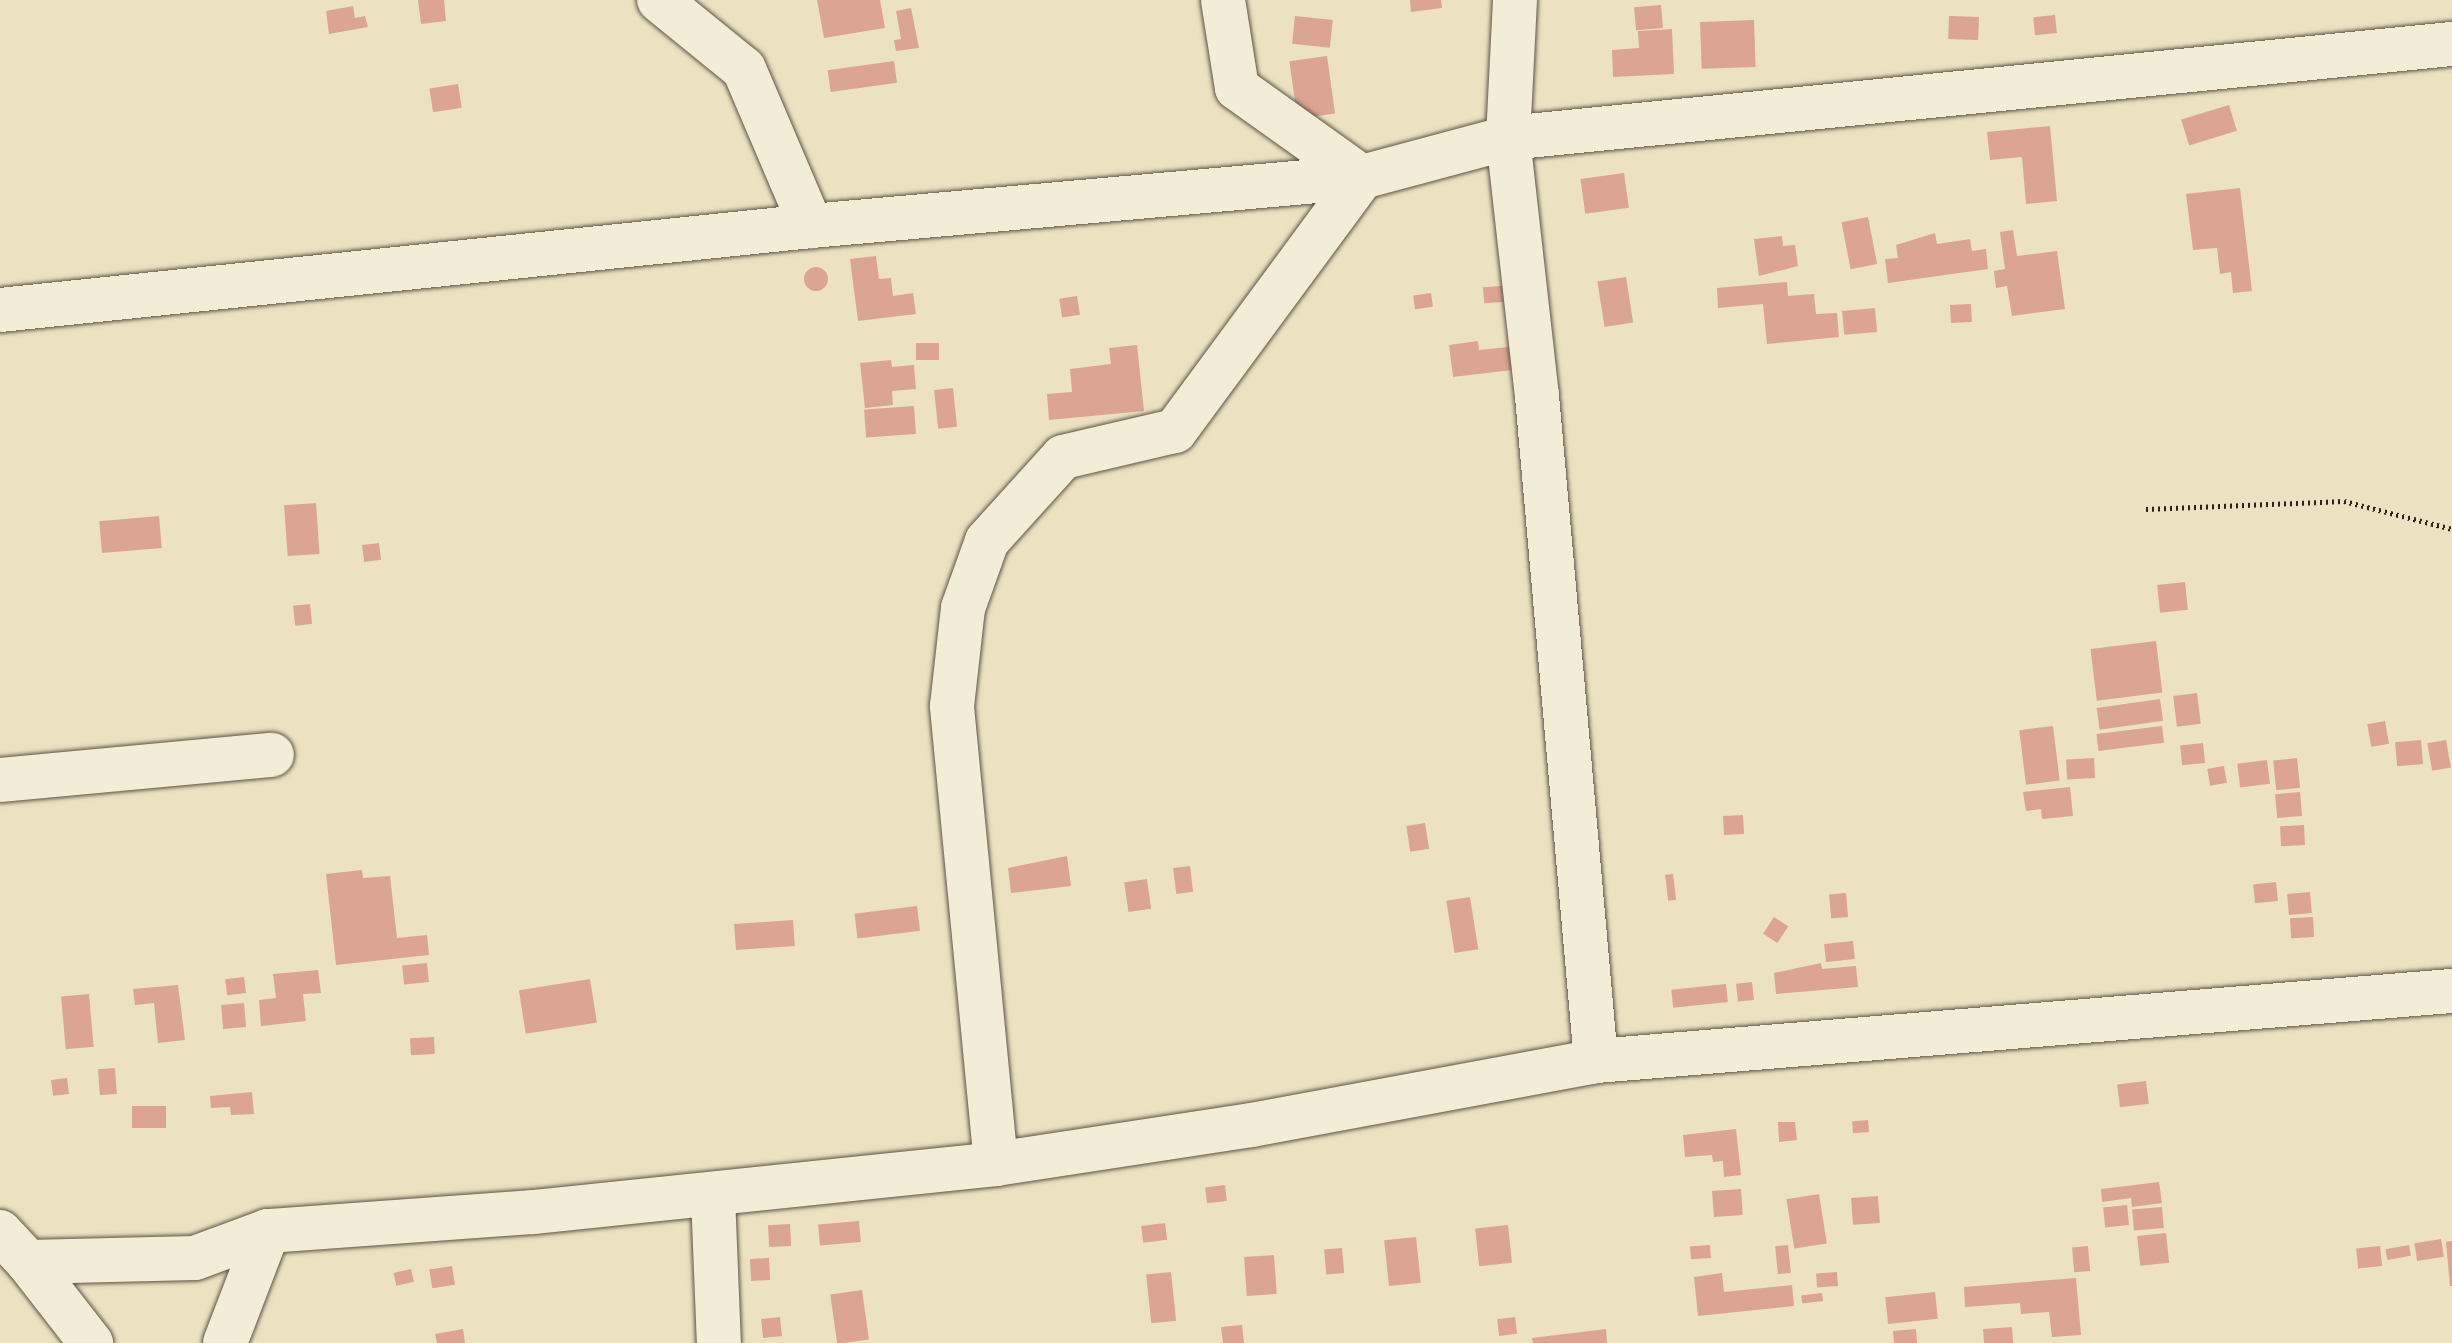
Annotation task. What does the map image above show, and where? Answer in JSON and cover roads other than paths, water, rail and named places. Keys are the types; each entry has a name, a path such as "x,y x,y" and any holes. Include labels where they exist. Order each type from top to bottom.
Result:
{"street":[{"path":"659,0 744,69 811,226"},
{"path":"1223,0 1237,88 1362,177"},
{"path":"1515,0 1508,138 1537,396 1596,1061"},
{"path":"0,310 811,226 1362,177 1508,138 2452,44"},
{"path":"996,1164 952,706 963,608 987,541 1063,457 1175,431 1362,177"},
{"path":"0,780 272,755"},
{"path":"14,1247 195,1258 268,1231 713,1196 996,1164 1251,1125 1596,1061 2452,991"},
{"path":"713,1196 719,1343"},
{"path":"225,1343 268,1231"},
{"path":"14,1247 91,1343"}]}
